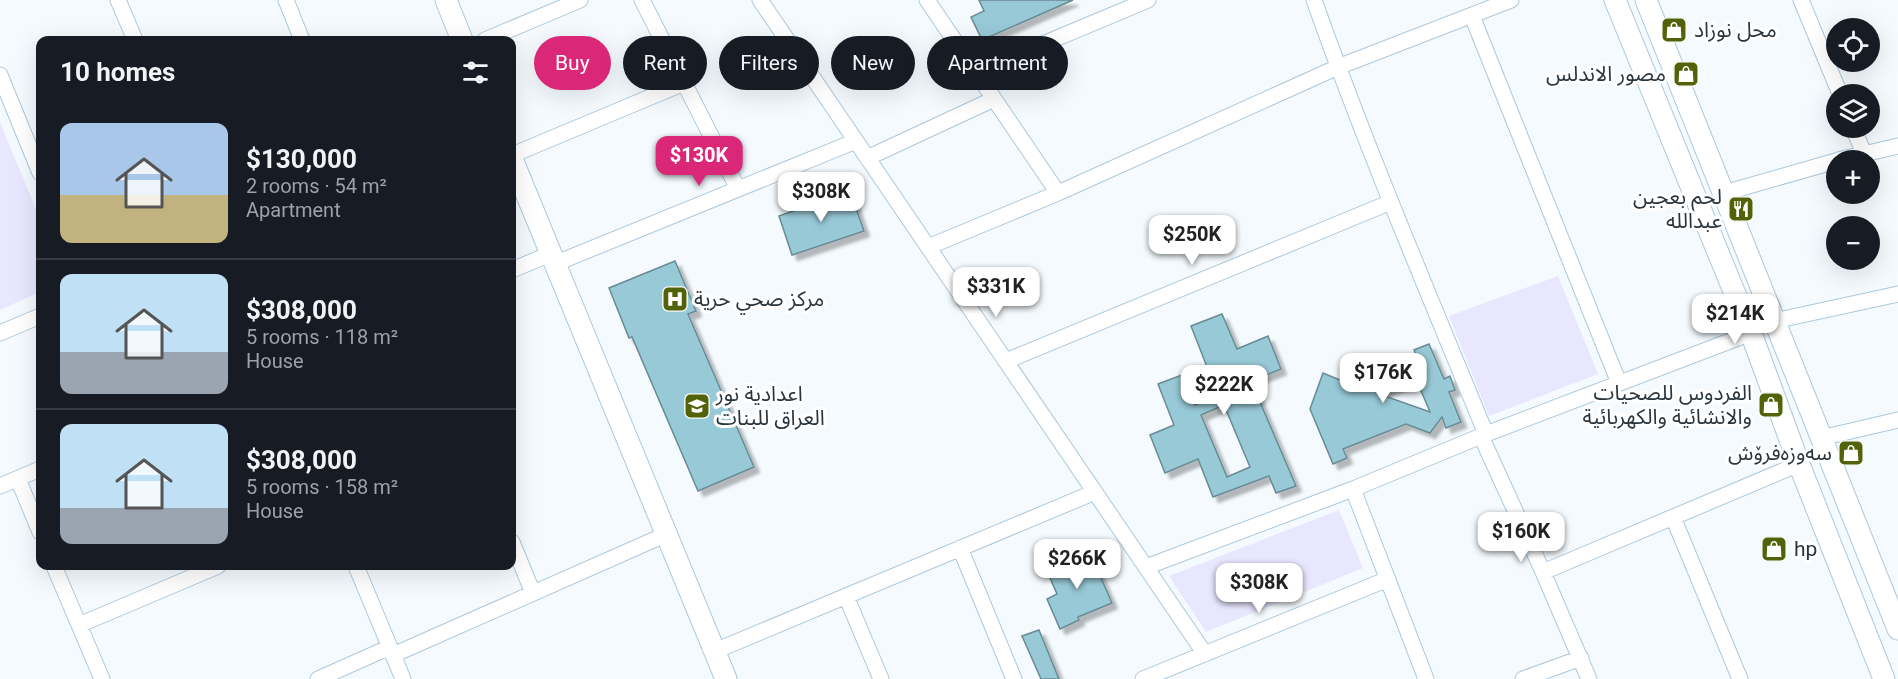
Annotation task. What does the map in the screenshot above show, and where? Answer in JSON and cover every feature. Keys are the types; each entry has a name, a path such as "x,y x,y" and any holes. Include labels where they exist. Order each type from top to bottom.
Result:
{"main road":[{"path":"446,0 460,36"},
{"path":"1614,0 1751,333 1799,464 1883,679"},
{"path":"1646,0 1898,629"},
{"path":"1656,104 1683,93"},
{"path":"516,167 726,679"}],"street":[{"path":"118,0 133,36"},
{"path":"286,0 300,36"},
{"path":"642,0 660,36"},
{"path":"760,0 1205,654"},
{"path":"927,0 952,36"},
{"path":"1062,36 1148,0"},
{"path":"1314,0 1338,67 1484,435 1589,679"},
{"path":"928,247 1058,193 1338,67 1511,0"},
{"path":"1801,0 1836,84"},
{"path":"494,36 572,2"},
{"path":"1472,16 1619,383"},
{"path":"1,80 36,163"},
{"path":"516,155 668,90"},
{"path":"688,90 738,189"},
{"path":"988,90 1058,193"},
{"path":"867,158 994,99"},
{"path":"516,269 552,259 738,189 856,141"},
{"path":"1879,150 1898,146"},
{"path":"1724,193 1826,164"},
{"path":"1006,361 1391,202"},
{"path":"1774,321 1898,294"},
{"path":"0,333 36,318"},
{"path":"1146,567 1353,489 1484,435 1751,333"},
{"path":"1821,438 1898,420"},
{"path":"1543,572 1799,464"},
{"path":"0,486 36,471"},
{"path":"18,479 36,522"},
{"path":"1353,489 1426,679"},
{"path":"715,651 1095,492"},
{"path":"1673,517 1740,679"},
{"path":"318,679 533,593 667,534"},
{"path":"960,548 1014,679"},
{"path":"516,552 533,593"},
{"path":"56,570 102,679"},
{"path":"80,625 209,570"},
{"path":"358,570 403,679"},
{"path":"1143,679 1388,579"},
{"path":"846,596 881,679"},
{"path":"1523,679 1581,658"}],"shaded area":[{"path":"0,122 36,209 36,294 0,310"},
{"path":"1558,276 1598,374 1489,416 1449,316"},
{"path":"1339,510 1363,568 1206,632 1169,576"}],"building":[{"path":"979,0 1073,0 991,36 980,36 971,17 984,11"},
{"path":"850,191 864,231 792,255 779,216"},
{"path":"675,261 696,311 688,314 754,467 698,491 609,288"},
{"path":"1222,314 1237,349 1268,336 1281,369 1251,381 1296,486 1276,493 1269,476 1213,497 1198,459 1165,473 1150,435 1174,425 1158,384 1182,375 1195,405 1218,395 1191,326","holes":["1224,405 1250,467 1227,477 1201,415"]},
{"path":"1429,344 1444,379 1450,376 1455,390 1449,392 1461,422 1446,428 1442,417 1430,433 1406,424 1343,449 1347,458 1333,464 1310,409 1323,373 1352,385 1418,359 1414,350","holes":["1416,379 1430,412 1379,394"]},
{"path":"1090,553 1112,603 1078,617 1079,620 1060,629 1047,599 1057,594 1047,571"},
{"path":"1039,630 1059,679 1041,679 1022,636"}],"place":[{"name":"محل نوزاد","path":"1674,30"},
{"name":"مصور الاندلس","path":"1686,74"},
{"name":"لحم بعجين عبدالله","path":"1741,209"},
{"name":"مركز صحي حرية","path":"675,299"},
{"name":"الفردوس للصحيات والانشائية والكهربائية","path":"1771,405"},
{"name":"اعدادية نور العراق للبنات","path":"697,406"},
{"name":"سەوزەفرۆش","path":"1851,453"},
{"name":"hp","path":"1774,549"}]}
